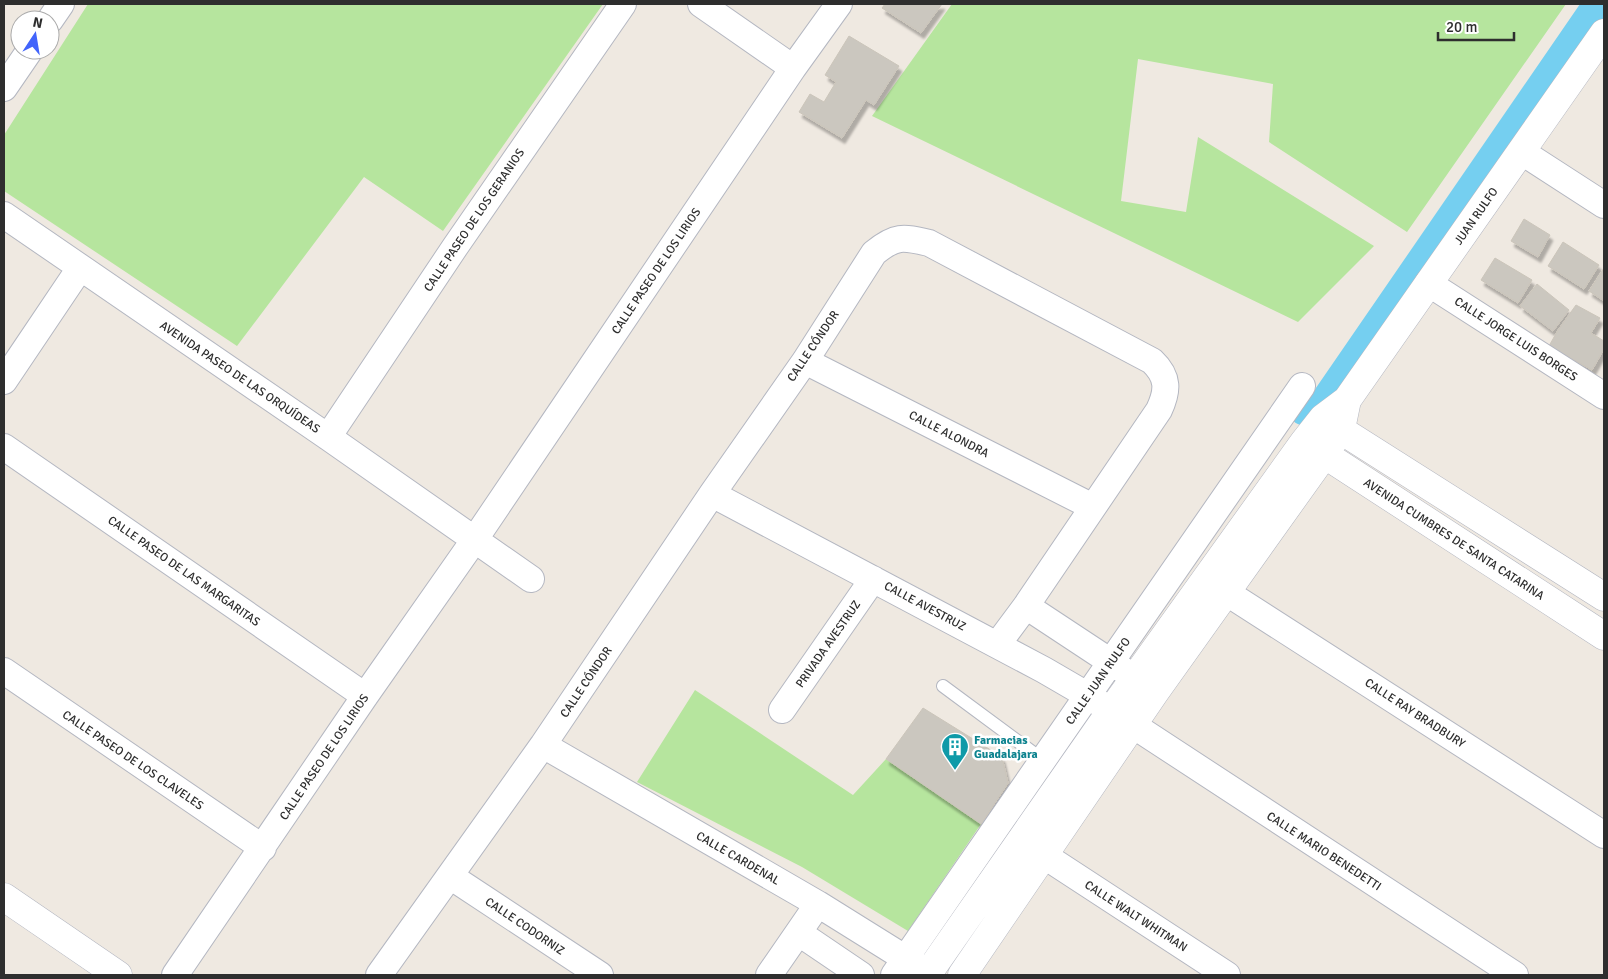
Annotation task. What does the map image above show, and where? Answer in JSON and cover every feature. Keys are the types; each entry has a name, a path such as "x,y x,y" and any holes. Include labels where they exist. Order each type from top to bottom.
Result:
{"street":[{"name":"CALLE PASEO DE LOS GERANIOS","path":"328,437 455,247 623,4"},
{"path":"701,4 793,68"},
{"name":"CALLE PASEO DE LOS LIRIOS","path":"176,975 365,696 475,539 793,68 839,4"},
{"name":"JUAN RULFO","path":"1332,424 1428,283 1604,33"},
{"path":"4,88 23,60"},
{"path":"1522,152 1604,205"},
{"name":"AVENIDA PASEO DE LAS ORQUÍDEAS","path":"4,215 531,579"},
{"name":"CALLE CÓNDOR","path":"379,975 543,746 712,494 805,361 874,253 889,241 908,238 929,243 1152,361 1160,369 1164,378 1166,389 1159,410 1026,606 997,645"},
{"path":"4,381 80,268"},
{"name":"CALLE JORGE LUIS BORGES","path":"1428,283 1604,396"},
{"name":"CALLE ALONDRA","path":"805,361 1093,507"},
{"name":"CALLE JUAN RULFO","path":"900,967 1302,386"},
{"path":"929,975 1020,840 1111,711 1145,685 1332,424 1604,597"},
{"name":"CALLE PASEO DE LAS MARGARITAS","path":"4,447 365,696"},
{"name":"AVENIDA CUMBRES DE SANTA CATARINA","path":"1314,448 1604,636"},
{"name":"CALLE AVESTRUZ","path":"712,494 997,645 1087,695 1133,726"},
{"name":"PRIVADA AVESTRUZ","path":"782,710 873,579"},
{"name":"CALLE RAY BRADBURY","path":"1216,586 1604,835"},
{"path":"1026,606 1145,685"},
{"name":"CALLE PASEO DE LOS CLAVELES","path":"4,671 263,848"},
{"path":"962,975 1133,726 1145,685"},
{"name":"CALLE MARIO BENEDETTI","path":"1133,726 1515,975"},
{"name":"CALLE CARDENAL","path":"543,746 818,904 900,967 929,975"},
{"name":"CALLE WALT WHITMAN","path":"1020,840 1228,975"},
{"name":"CALLE CODORNIZ","path":"450,876 600,975"},
{"path":"4,897 118,975"},
{"path":"769,975 818,904"},
{"path":"799,933 861,975"}],"lane":[{"path":"943,686 1043,760"}],"green space":[{"path":"88,4 603,4 443,231 364,177 237,346 4,191 4,135 52,60 60,60 60,48"},
{"path":"952,4 1566,4 1407,232 1269,142 1273,84 1138,59 1121,201 1186,212 1198,137 1374,246 1298,322 872,116"},
{"path":"695,690 853,795 886,759 981,824 908,931 802,867 637,782"}],"building":[{"path":"885,4 942,4 921,33 882,8"},
{"path":"849,36 899,66 874,105 866,100 842,138 799,112 810,94 824,102 836,82 825,75"},
{"path":"1524,219 1550,235 1538,257 1511,241"},
{"path":"1563,242 1599,265 1584,289 1548,266"},
{"path":"1495,258 1532,280 1518,303 1481,280"},
{"path":"1604,268 1604,301 1589,291"},
{"path":"1537,284 1569,310 1553,331 1520,306"},
{"path":"1576,305 1600,318 1591,333 1604,341 1604,349 1592,370 1549,346"},
{"name":"Farmacias Guadalajara","path":"923,708 1002,757 1008,783 981,824 886,759"}],"waterway":[{"path":"1303,411 1324,401 1597,4"}],"place":[{"name":"Farmacias Guadalajara","path":"955,771"}]}
